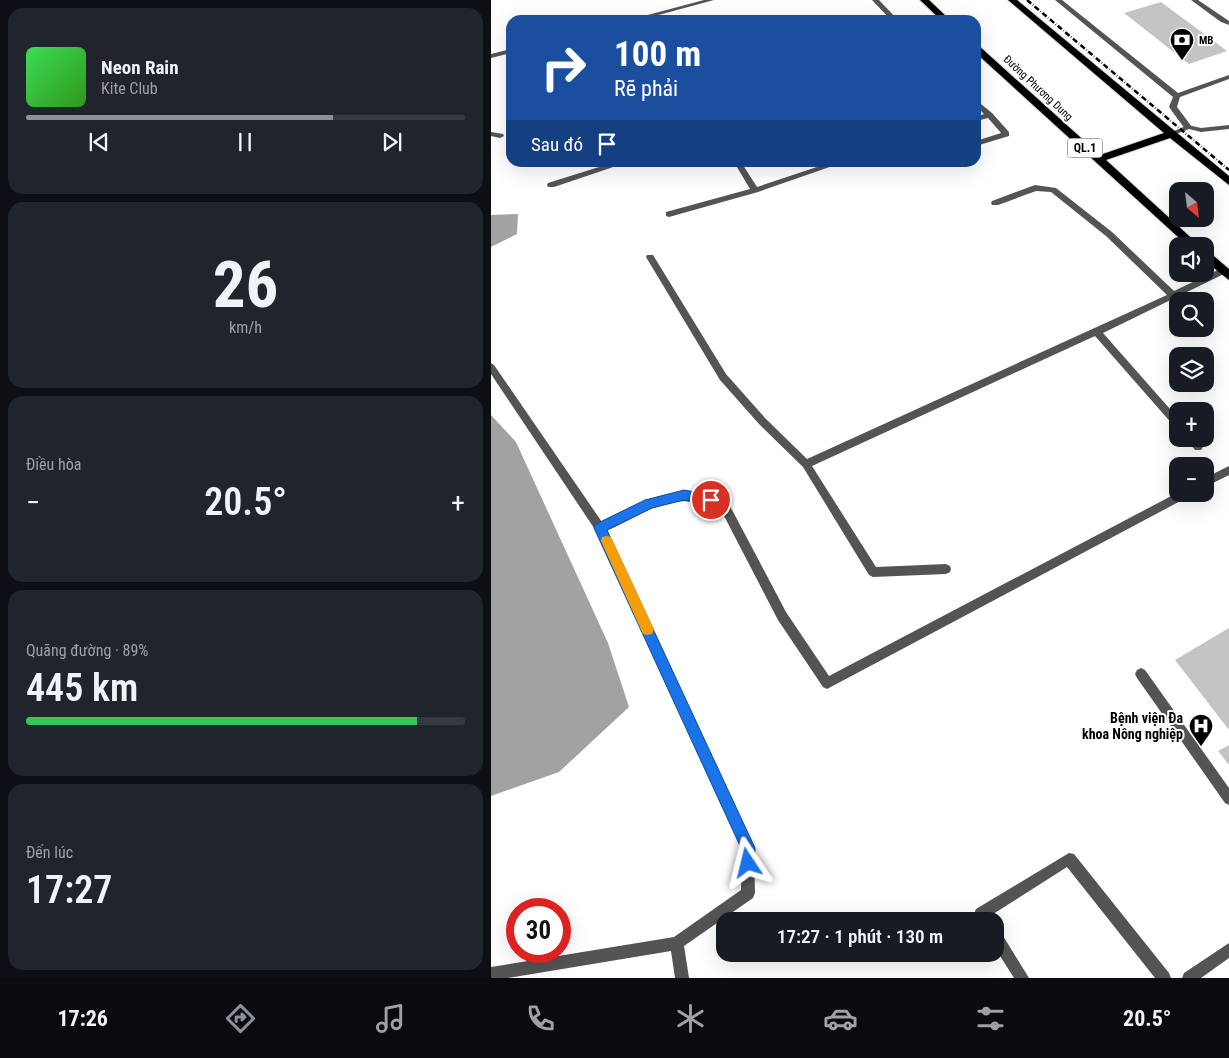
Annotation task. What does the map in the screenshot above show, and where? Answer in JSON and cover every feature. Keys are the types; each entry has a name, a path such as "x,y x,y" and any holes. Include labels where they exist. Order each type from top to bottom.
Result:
{"highway":[{"path":"924,0 940,15"},
{"path":"1012,0 1229,182"},
{"name":"Đường Phương Dung","path":"981,53 1185,237"},
{"path":"1098,160 1171,134"},
{"path":"1214,263 1226,274"}],"street":[{"path":"652,15 711,0"},
{"path":"875,0 890,15"},
{"path":"1058,0 1177,96"},
{"path":"1194,0 1223,21 1229,23"},
{"path":"491,56 506,52"},
{"path":"1188,127 1173,107 1177,96 1229,77"},
{"path":"981,107 1006,134 981,142"},
{"path":"981,117 989,115"},
{"path":"1171,134 1188,127 1201,130 1229,127"},
{"path":"491,134 499,136"},
{"path":"551,186 610,167"},
{"path":"740,167 755,190"},
{"path":"669,214 755,190 826,167"},
{"path":"995,203 1035,188 1053,190 1109,234 1170,292"},
{"path":"649,257 723,377 762,421 806,464 873,572 946,569"},
{"path":"1181,292 1226,274"},
{"path":"806,464 1134,315 1169,297"},
{"path":"1097,331 1169,414"},
{"path":"491,367 600,528 748,848 748,893 677,943 496,975"},
{"path":"1214,478 1229,470"},
{"path":"600,528 649,503 684,495 711,500 726,509 782,616 827,682 1169,502"},
{"path":"1141,674 1229,799"},
{"path":"984,912 1069,859 1164,978"},
{"path":"677,943 682,978"},
{"path":"1004,950 1022,978"},
{"path":"1189,978 1229,950"}],"shaded area":[{"path":"518,214 517,234 491,247 491,215"},
{"path":"491,415 516,442 608,643 629,707 559,772 491,796"}],"building":[{"path":"1161,2 1227,51 1189,64 1124,13"},
{"path":"1229,628 1229,730 1175,660"},
{"path":"1229,745 1229,765 1218,751"}],"railway":[{"path":"1027,0 1229,170"}],"slow traffic":[{"path":"607,541 647,629"}],"place":[{"name":"MB","path":"1182,61"},
{"name":"Bệnh viện Đa khoa Nông nghiệp","path":"1201,747"}],"route":[{"path":"711,500 684,495 649,503 600,528 748,848 748,863"}]}
